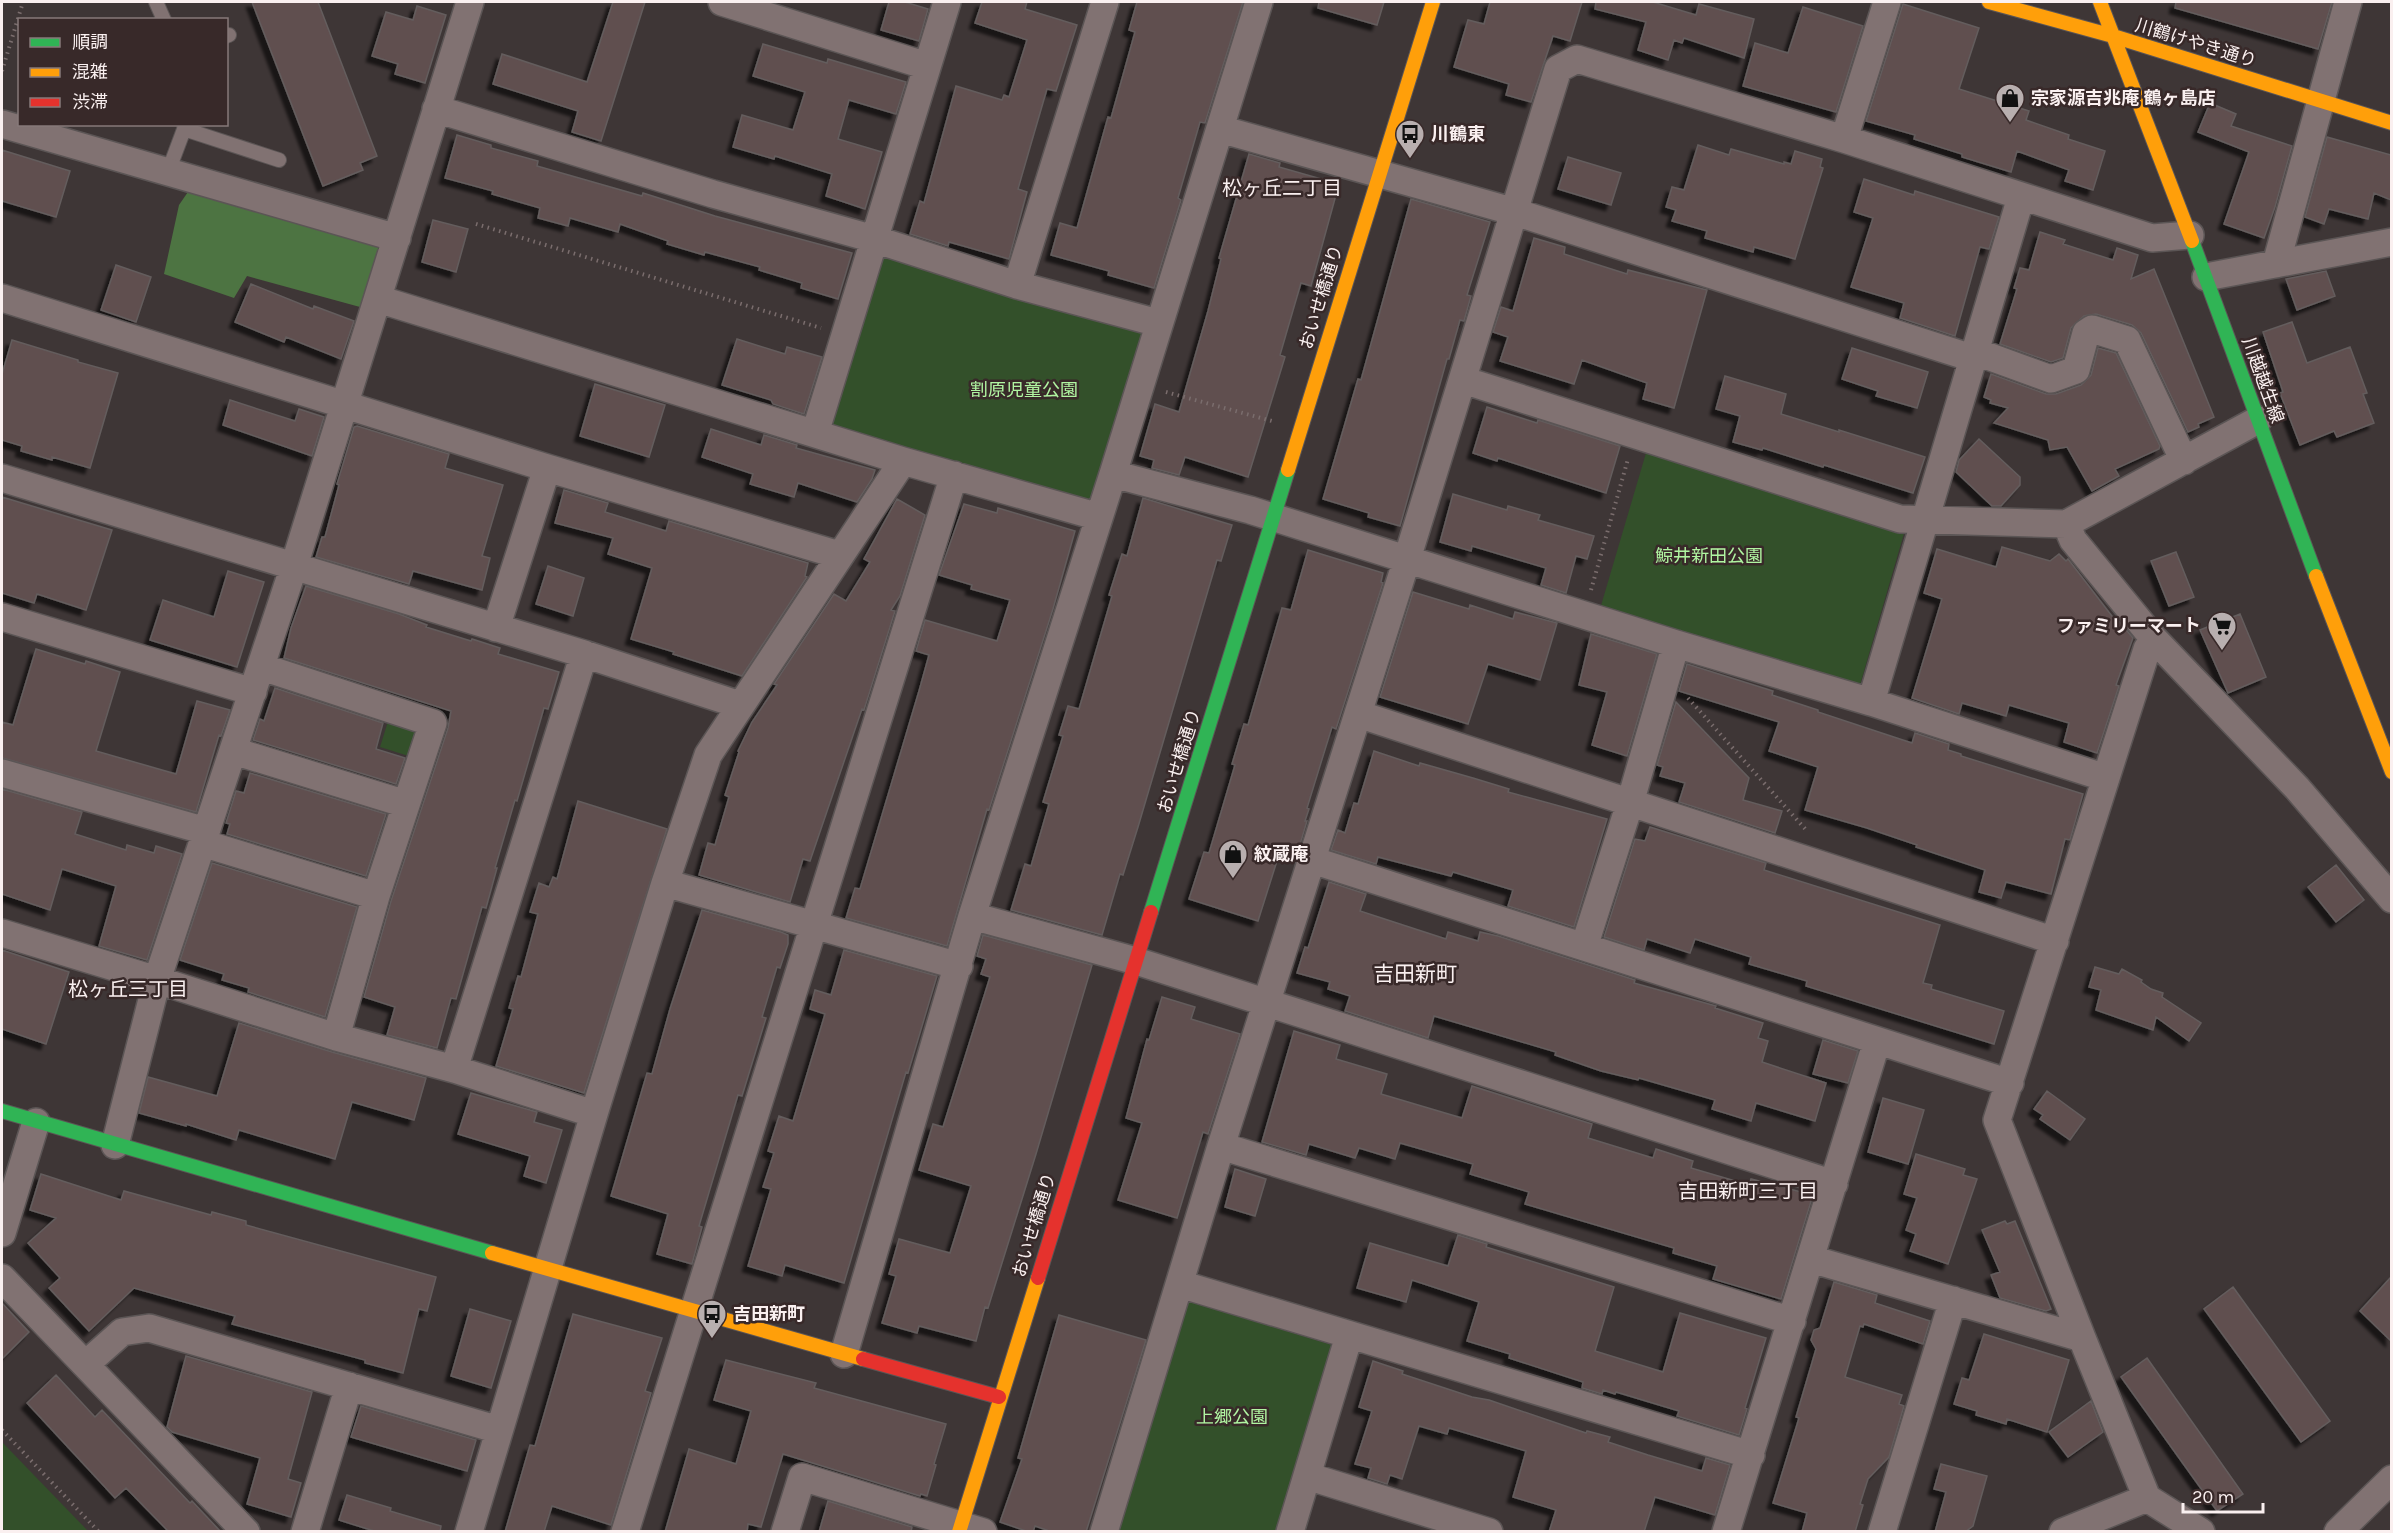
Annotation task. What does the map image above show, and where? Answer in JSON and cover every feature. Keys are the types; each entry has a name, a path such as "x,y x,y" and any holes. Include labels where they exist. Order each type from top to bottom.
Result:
{"street":[{"path":"115,1145 158,980 346,404 470,2"},
{"path":"722,2 927,66"},
{"path":"815,433 947,2"},
{"path":"1017,285 1105,2"},
{"path":"844,1354 972,916 1113,474 1259,2"},
{"name":"おいせ橋通り","path":"968,1529 999,1397 1433,2"},
{"path":"1844,139 1887,2"},
{"name":"川鶴けやき通り","path":"1989,2 2113,36 2391,123"},
{"name":"川越越生線","path":"2100,2 2206,277 2391,772"},
{"path":"2276,264 2348,2"},
{"path":"1104,1532 1221,1146 1407,559 1558,69 1576,59 1844,139 2152,238 2190,235"},
{"path":"436,109 714,194 874,239 1017,285 1158,324"},
{"path":"2,124 397,238"},
{"path":"1220,129 1515,212 2050,379 2076,370 2086,333 2092,329 2127,340 2184,460"},
{"path":"1871,702 2021,197"},
{"path":"2206,277 2391,242"},
{"path":"378,299 903,461 1099,517"},
{"path":"3,304 346,404 547,468 839,555"},
{"path":"1463,380 1900,519 1924,522 2066,524 2258,420"},
{"path":"469,1532 665,883 708,755 903,461"},
{"path":"496,628 547,468"},
{"path":"1113,474 1272,516 1676,644 1871,702 2106,778"},
{"path":"625,1532 954,476"},
{"path":"2,478 584,654 740,705"},
{"path":"2066,524 2073,540 2154,639 2297,788 2391,899"},
{"path":"2,617 433,723 376,896 336,1037"},
{"path":"2154,639 2147,649 1997,1120 2147,1498 2201,1532"},
{"path":"1584,947 1630,804 1676,644"},
{"path":"454,1069 584,654"},
{"path":"1358,714 2055,941"},
{"path":"234,751 406,804"},
{"path":"2,773 204,837 376,896"},
{"path":"1312,860 2010,1083"},
{"path":"665,883 814,923 959,966"},
{"path":"972,916 1136,961 1834,1184"},
{"path":"2,933 336,1037 454,1069 594,1114"},
{"path":"1726,1532 1877,1041"},
{"path":"2,1111 549,1270 999,1397"},
{"path":"2,1233 36,1122"},
{"path":"1221,1146 1792,1320"},
{"path":"1811,1259 2082,1338"},
{"path":"2,1278 246,1532"},
{"path":"1180,1284 1751,1455"},
{"path":"1882,1532 1953,1300"},
{"path":"86,1364 122,1332 149,1328 499,1430"},
{"path":"1290,1532 1349,1336"},
{"path":"305,1532 349,1386"},
{"path":"1307,1476 1489,1532"},
{"path":"785,1532 802,1477 968,1529"},
{"path":"2337,1532 2391,1479"},
{"path":"2063,1532 2147,1498"}],"lane":[{"path":"156,2 163,18"},
{"path":"168,172 185,127 279,160"}],"path":[{"path":"18,18 23,2"},
{"path":"2,71 18,18"},
{"path":"476,224 844,335"},
{"path":"1139,385 1276,422"},
{"path":"1584,614 1635,434"},
{"path":"1667,675 1810,835"},
{"path":"2,1430 99,1532"}],"green space":[{"path":"190,189 381,241 360,307 247,276 234,298 164,274 179,205"},
{"name":"割原児童公園","path":"877,250 1146,329 1091,506 822,428"},
{"name":"鯨井新田公園","path":"1646,453 1905,530 1860,685 1600,609"},
{"path":"390,715 425,725 415,758 380,747"},
{"name":"上郷公園","path":"1188,1301 1332,1345 1276,1531 1119,1532"},
{"path":"2,1442 88,1531 5,1531 2,1527"}],"building":[{"path":"252,2 318,2 377,156 360,163 363,170 323,186"},
{"path":"613,2 645,2 601,141 572,132 578,111 493,84 502,54 587,82"},
{"path":"889,2 905,2 928,9 919,41 881,30"},
{"path":"982,2 1027,2 1025,9 1077,25 1056,91 1047,89 1031,144 1018,189 1027,192 1009,259 949,242 948,246 910,234 920,201 924,203 956,86 1002,100 1004,95 1009,97 1027,40 975,23"},
{"path":"1137,2 1243,2 1205,123 1200,122 1178,198 1181,200 1154,288 1108,275 1109,271 1051,255 1060,223 1077,228 1135,32 1129,30"},
{"path":"1319,2 1384,2 1377,25 1318,8"},
{"path":"1490,2 1582,2 1570,41 1553,36 1531,102 1506,95 1509,84 1454,67 1468,20 1484,24"},
{"path":"1596,2 1653,2 1696,15 1699,4 1754,19 1744,58 1684,38 1682,43 1674,40 1668,60 1638,50 1646,22 1595,9"},
{"path":"2176,2 2332,2 2318,49 2175,8"},
{"path":"1903,4 1979,28 1959,89 2029,111 2026,120 2069,135 2068,139 2105,151 2093,190 2065,181 2069,170 2017,151 2011,172 1914,139 1915,135 1866,121"},
{"path":"417,6 446,15 425,83 395,74 398,64 372,56 386,12 413,20"},
{"path":"1803,7 1863,26 1836,112 1743,86 1755,43 1788,53"},
{"path":"763,44 827,63 828,59 906,82 896,114 849,100 838,139 882,152 865,209 826,196 832,174 775,156 774,159 733,147 742,115 793,130 805,92 753,76"},
{"path":"2210,103 2236,114 2231,126 2292,146 2264,238 2224,224 2249,152 2198,132"},
{"path":"457,135 491,145 491,148 538,161 537,166 642,196 643,193 715,216 852,253 838,299 801,288 802,283 759,270 760,267 667,244 668,241 620,224 618,232 570,218 568,226 538,218 540,208 492,194 493,191 445,178"},
{"path":"2327,137 2391,155 2391,200 2374,193 2368,219 2329,209 2324,224 2305,217"},
{"path":"1698,145 1729,155 1731,149 1784,164 1784,162 1791,164 1795,151 1822,159 1820,167 1823,168 1795,259 1754,247 1753,252 1705,238 1707,231 1672,221 1676,210 1666,207 1672,187 1684,190"},
{"path":"2,150 70,171 56,217 2,201"},
{"path":"1249,154 1280,163 1279,167 1339,184 1311,286 1301,283 1280,355 1285,357 1248,477 1185,457 1179,475 1152,468 1154,460 1140,456 1155,404 1179,412"},
{"path":"1568,157 1621,173 1611,205 1558,189"},
{"path":"1864,179 1914,195 1915,191 1999,217 1989,249 1980,247 1955,336 1900,318 1904,303 1851,287 1873,218 1854,212"},
{"path":"1411,199 1490,222 1467,295 1471,296 1464,321 1460,320 1449,359 1447,359 1400,526 1368,517 1369,513 1323,499 1358,379 1361,380"},
{"path":"433,220 468,229 456,272 422,262"},
{"path":"2040,232 2065,240 2063,244 2113,260 2117,248 2138,255 2131,279 2154,269 2214,417 2198,424 2199,427 2188,432 2141,333 2132,325 2096,314 2084,316 2071,328 2063,358 2051,362 2000,344 2017,289 2014,288 2020,268 2029,270"},
{"path":"1534,238 1565,247 1564,254 1627,274 1628,270 1707,290 1674,408 1643,399 1647,383 1582,360 1574,384 1500,361 1508,337 1493,332 1501,307 1513,311"},
{"path":"116,265 151,277 136,322 101,310"},
{"path":"2326,271 2335,296 2297,310 2286,279"},
{"path":"251,284 313,309 314,306 354,321 341,359 286,337 284,342 235,322"},
{"path":"2292,322 2307,363 2350,347 2367,393 2363,394 2374,423 2337,437 2334,431 2300,445 2280,393 2283,392 2263,332"},
{"path":"737,339 785,354 787,347 822,357 804,414 773,404 771,400 722,385"},
{"path":"12,340 118,373 90,468 21,451 22,446 2,440 2,374"},
{"path":"1852,348 1928,372 1917,408 1876,396 1878,391 1842,379"},
{"path":"2098,348 2116,353 2160,446 2159,449 2115,469 2119,476 2092,491 2067,447 2050,450 2048,440 1994,423 2008,408 1990,403 1991,400 1984,397 1991,374 2046,394 2056,394 2081,385 2091,375"},
{"path":"1725,376 1786,394 1781,414 1925,457 1913,493 1824,465 1823,467 1763,448 1762,450 1733,442 1740,416 1716,409"},
{"path":"595,384 665,405 649,457 580,436"},
{"path":"230,400 295,421 299,409 324,417 312,456 223,425"},
{"path":"1487,407 1537,423 1538,420 1620,446 1606,493 1498,458 1497,461 1473,453"},
{"path":"354,427 449,454 445,468 503,485 482,556 490,558 482,590 413,571 409,584 316,557 322,537 325,537 339,485 337,484"},
{"path":"711,429 761,445 764,435 797,445 796,448 875,470 857,502 798,483 794,497 750,484 753,474 702,457"},
{"path":"1979,439 2020,477 2020,485 2001,506 1992,506 1956,472 1959,460"},
{"path":"564,490 608,503 605,512 666,531 669,521 808,563 805,576 807,577 742,676 631,639 652,568 608,554 613,538 555,523"},
{"path":"1453,494 1507,510 1508,506 1540,515 1538,520 1594,536 1587,559 1576,556 1566,593 1541,585 1546,568 1472,546 1471,551 1440,542"},
{"path":"2,497 112,530 86,610 37,594 34,603 2,593"},
{"path":"1143,498 1232,525 1221,561 1217,560 1138,827 1123,875 1120,874 1102,935 1011,910 1025,864 1031,866 1049,804 1043,802 1063,736 1059,735 1068,706 1079,709 1112,596 1109,595 1122,554 1127,556"},
{"path":"897,499 925,515 900,596 891,610 895,611 864,710 862,709 810,861 803,859 790,902 699,875 708,843 715,845 729,797 725,795 738,751 752,722 777,685 774,684 834,594 846,601 870,562 864,559"},
{"path":"964,504 997,513 998,508 1075,531 1053,609 989,810 987,809 947,946 846,918 855,888 860,889 929,655 916,651 925,620 997,641 1010,600 971,589 972,585 939,575"},
{"path":"2002,547 2050,561 2059,554 2066,561 2068,559 2115,620 2117,619 2133,638 2116,685 2119,686 2097,753 2064,742 2069,723 2009,705 2006,716 1962,703 1959,714 1912,698 1942,599 1924,593 1937,549 1996,567"},
{"path":"1308,550 1383,573 1381,582 1383,583 1336,729 1332,727 1307,808 1309,809 1305,821 1307,821 1299,848 1282,845 1258,921 1189,899 1204,852 1209,853 1235,765 1232,764 1244,724 1248,725 1282,608 1291,610"},
{"path":"2176,552 2194,597 2169,606 2151,561"},
{"path":"548,566 584,578 573,616 536,604"},
{"path":"228,571 264,582 237,667 150,640 163,600 214,617"},
{"path":"306,586 399,614 427,625 426,627 500,648 498,654 559,672 548,709 544,708 517,801 515,800 486,908 482,907 456,999 451,998 437,1048 387,1035 395,1007 364,997 391,901 448,728 451,711 284,658 291,628"},
{"path":"1413,592 1469,609 1470,605 1513,619 1515,612 1557,623 1540,680 1488,664 1468,724 1380,697"},
{"path":"2240,614 2266,677 2228,693 2200,630"},
{"path":"1591,634 1657,654 1627,756 1592,745 1607,692 1579,685"},
{"path":"36,649 120,672 96,751 176,774 197,701 230,710 221,736 219,735 196,812 2,758 2,722 13,725"},
{"path":"1687,664 1773,691 1772,695 1912,743 1915,733 1949,744 1948,750 1961,754 1961,756 2083,794 2070,840 2065,839 2051,894 2006,882 2001,898 1979,892 1985,870 1867,828 1805,810 1818,767 1769,751 1779,722 1679,691"},
{"path":"275,688 383,723 376,749 405,758 396,784 253,740 260,719 264,721"},
{"path":"1676,702 1749,778 1743,800 1782,811 1775,833 1679,802 1685,783 1660,776 1663,767 1657,765"},
{"path":"1374,751 1419,766 1420,763 1509,789 1508,792 1607,819 1574,927 1508,906 1513,890 1453,872 1451,876 1378,857 1376,864 1331,850 1338,830 1345,833 1354,803 1358,804"},
{"path":"250,773 386,814 366,876 227,834 230,824 226,823 236,791 244,793"},
{"path":"2,789 82,812 75,834 126,850 127,845 154,853 156,846 182,854 147,960 99,946 116,886 62,869 50,910 2,894"},
{"path":"578,801 667,829 584,1093 496,1066 513,1009 509,1008 518,976 521,977 538,914 530,912 539,883 549,887 553,877 557,879"},
{"path":"1650,827 1766,863 1764,870 1940,925 1923,983 1932,985 1931,989 2004,1011 1994,1044 1806,986 1807,981 1749,964 1751,957 1695,939 1690,953 1647,939 1644,950 1604,937 1635,839 1645,841"},
{"path":"212,863 357,907 325,1017 248,992 249,988 222,980 224,974 180,960"},
{"path":"2336,865 2364,900 2336,922 2308,887"},
{"path":"1329,882 1366,894 1360,911 1446,939 1448,932 1478,941 1480,932 1498,936 1635,980 1634,983 1716,1006 1715,1008 1763,1023 1758,1038 1768,1041 1762,1062 1826,1083 1815,1121 1756,1103 1751,1121 1712,1109 1715,1100 1639,1078 1638,1080 1601,1071 1555,1055 1556,1052 1434,1016 1428,1038 1345,1011 1350,996 1328,989 1330,982 1297,973 1305,947 1308,948"},
{"path":"702,910 781,932 788,935 788,944 780,968 777,967 762,1017 766,1018 742,1096 738,1095 699,1226 702,1227 692,1264 657,1254 668,1214 611,1196 647,1073 652,1074"},
{"path":"983,935 1092,965 1036,1154 988,1308 985,1307 976,1341 919,1326 917,1333 882,1323 896,1276 889,1274 899,1239 950,1253 971,1186 919,1170 933,1124 943,1127 990,977 981,974 986,959 977,956"},
{"path":"2,950 69,972 46,1044 2,1029"},
{"path":"844,950 937,976 908,1073 906,1072 844,1283 785,1265 782,1276 748,1266 771,1189 763,1187 774,1153 768,1151 779,1116 793,1121 825,1014 810,1009 815,990 831,995"},
{"path":"2095,967 2119,974 2122,969 2142,980 2141,982 2151,989 2163,993 2162,997 2201,1023 2189,1041 2156,1017 2153,1030 2096,1010 2101,990 2089,987"},
{"path":"1162,997 1195,1007 1191,1019 1240,1034 1208,1134 1203,1132 1177,1218 1118,1200 1142,1123 1126,1118 1147,1039 1149,1040"},
{"path":"239,1023 426,1078 414,1120 352,1102 335,1159 239,1130 236,1140 186,1124 186,1126 139,1113 148,1077 217,1096"},
{"path":"1294,1031 1340,1045 1336,1059 1387,1074 1381,1094 1462,1118 1472,1086 1592,1124 1588,1138 1653,1158 1656,1149 1693,1161 1691,1168 1749,1185 1751,1179 1813,1195 1781,1299 1713,1279 1717,1266 1673,1253 1674,1248 1525,1204 1529,1192 1470,1174 1473,1164 1400,1143 1395,1159 1359,1148 1355,1158 1309,1144 1306,1155 1262,1142"},
{"path":"1823,1040 1858,1051 1848,1083 1813,1074"},
{"path":"2047,1091 2085,1119 2070,1140 2040,1119 2043,1115 2034,1109"},
{"path":"471,1093 537,1112 534,1122 562,1130 546,1183 524,1176 530,1156 458,1134"},
{"path":"1883,1098 1924,1110 1908,1164 1868,1152"},
{"path":"1916,1154 1965,1169 1963,1175 1977,1179 1948,1264 1910,1251 1916,1234 1906,1230 1917,1198 1904,1194"},
{"path":"1235,1169 1266,1179 1255,1216 1225,1207"},
{"path":"41,1174 121,1200 124,1191 211,1215 212,1212 246,1221 246,1225 436,1277 427,1311 419,1309 403,1373 365,1363 365,1360 232,1324 235,1316 134,1288 89,1331 49,1288 60,1278 28,1243 56,1218 30,1210"},
{"path":"2005,1221 2007,1224 2015,1221 2051,1309 2046,1311 2000,1298 1991,1275 2000,1272 1982,1230"},
{"path":"1458,1235 1487,1244 1486,1247 1614,1287 1595,1351 1663,1372 1680,1313 1766,1338 1739,1435 1677,1416 1679,1411 1616,1392 1615,1394 1603,1390 1602,1394 1582,1388 1583,1382 1509,1358 1510,1354 1467,1341 1479,1302 1412,1280 1406,1302 1357,1288 1370,1243 1448,1266"},
{"path":"2391,1277 2391,1341 2360,1311"},
{"path":"1834,1282 1877,1295 1875,1303 1930,1321 1923,1344 1864,1324 1863,1327 1860,1326 1845,1377 1902,1395 1899,1404 1904,1406 1889,1457 1868,1479 1860,1504 1863,1505 1855,1532 1802,1532 1807,1513 1773,1503 1799,1418 1796,1417 1816,1349 1811,1340 1814,1330 1820,1328"},
{"path":"2233,1287 2330,1421 2301,1442 2204,1309"},
{"path":"2,1303 29,1332 2,1359"},
{"path":"470,1309 511,1321 491,1388 451,1376"},
{"path":"573,1314 662,1338 645,1391 651,1393 611,1525 552,1506 544,1532 505,1532 530,1445 535,1446"},
{"path":"1059,1315 1146,1340 1086,1532 1052,1532 1035,1526 1033,1532 1029,1532 1000,1522 1022,1459 1018,1458"},
{"path":"1984,1334 2069,1360 2047,1432 2007,1419 2006,1424 1976,1415 1977,1411 1954,1404 1962,1378 1969,1380"},
{"path":"186,1356 312,1392 288,1479 301,1483 291,1517 247,1504 260,1458 172,1432 167,1427"},
{"path":"2147,1358 2243,1494 2217,1511 2121,1377"},
{"path":"726,1360 816,1383 814,1388 946,1424 927,1496 921,1494 920,1496 783,1454 761,1527 748,1524 747,1532 665,1532 689,1449 736,1464 751,1411 714,1400"},
{"path":"1373,1361 1403,1371 1402,1374 1472,1397 1489,1400 1586,1433 1587,1431 1610,1437 1608,1442 1702,1471 1706,1458 1730,1465 1715,1515 1655,1497 1644,1532 1549,1532 1556,1510 1513,1497 1526,1451 1449,1428 1447,1434 1419,1426 1402,1479 1390,1475 1387,1484 1368,1478 1371,1468 1355,1464 1372,1411 1359,1407"},
{"path":"56,1375 95,1417 102,1410 190,1503 192,1501 221,1532 169,1532 126,1488 115,1498 27,1403"},
{"path":"2091,1401 2103,1432 2068,1457 2049,1432"},
{"path":"361,1406 476,1440 467,1471 351,1437"},
{"path":"1941,1464 1987,1476 1973,1526 1965,1532 1935,1532 1946,1492 1934,1489"},
{"path":"347,1495 441,1526 440,1532 377,1532 339,1520"},
{"path":"828,1501 912,1527 911,1532 819,1532"}],"traffic: fast":[{"path":"2192,241 2316,576"},
{"path":"1151,912 1288,470"},
{"path":"2,1111 492,1253"}],"traffic: slow":[{"path":"1288,470 1433,2"},
{"path":"1989,2 2113,36 2392,123"},
{"path":"2100,2 2192,241"},
{"path":"2316,576 2392,772"},
{"path":"492,1253 863,1359"},
{"path":"959,1532 1038,1278"}],"traffic: jam":[{"path":"1038,1278 1151,912"},
{"path":"863,1359 999,1397"}],"place":[{"name":"宗家源吉兆庵 鶴ヶ島店","path":"2010,124"},
{"name":"川鶴東","path":"1410,160"},
{"name":"ファミリーマート","path":"2222,652"},
{"name":"紋蔵庵","path":"1233,880"},
{"name":"吉田新町","path":"712,1340"}],"district":[{"name":"松ヶ丘二丁目","path":"1282,188"},
{"name":"吉田新町","path":"1415,974"},
{"name":"松ヶ丘三丁目","path":"128,989"},
{"name":"吉田新町三丁目","path":"1748,1191"}]}
